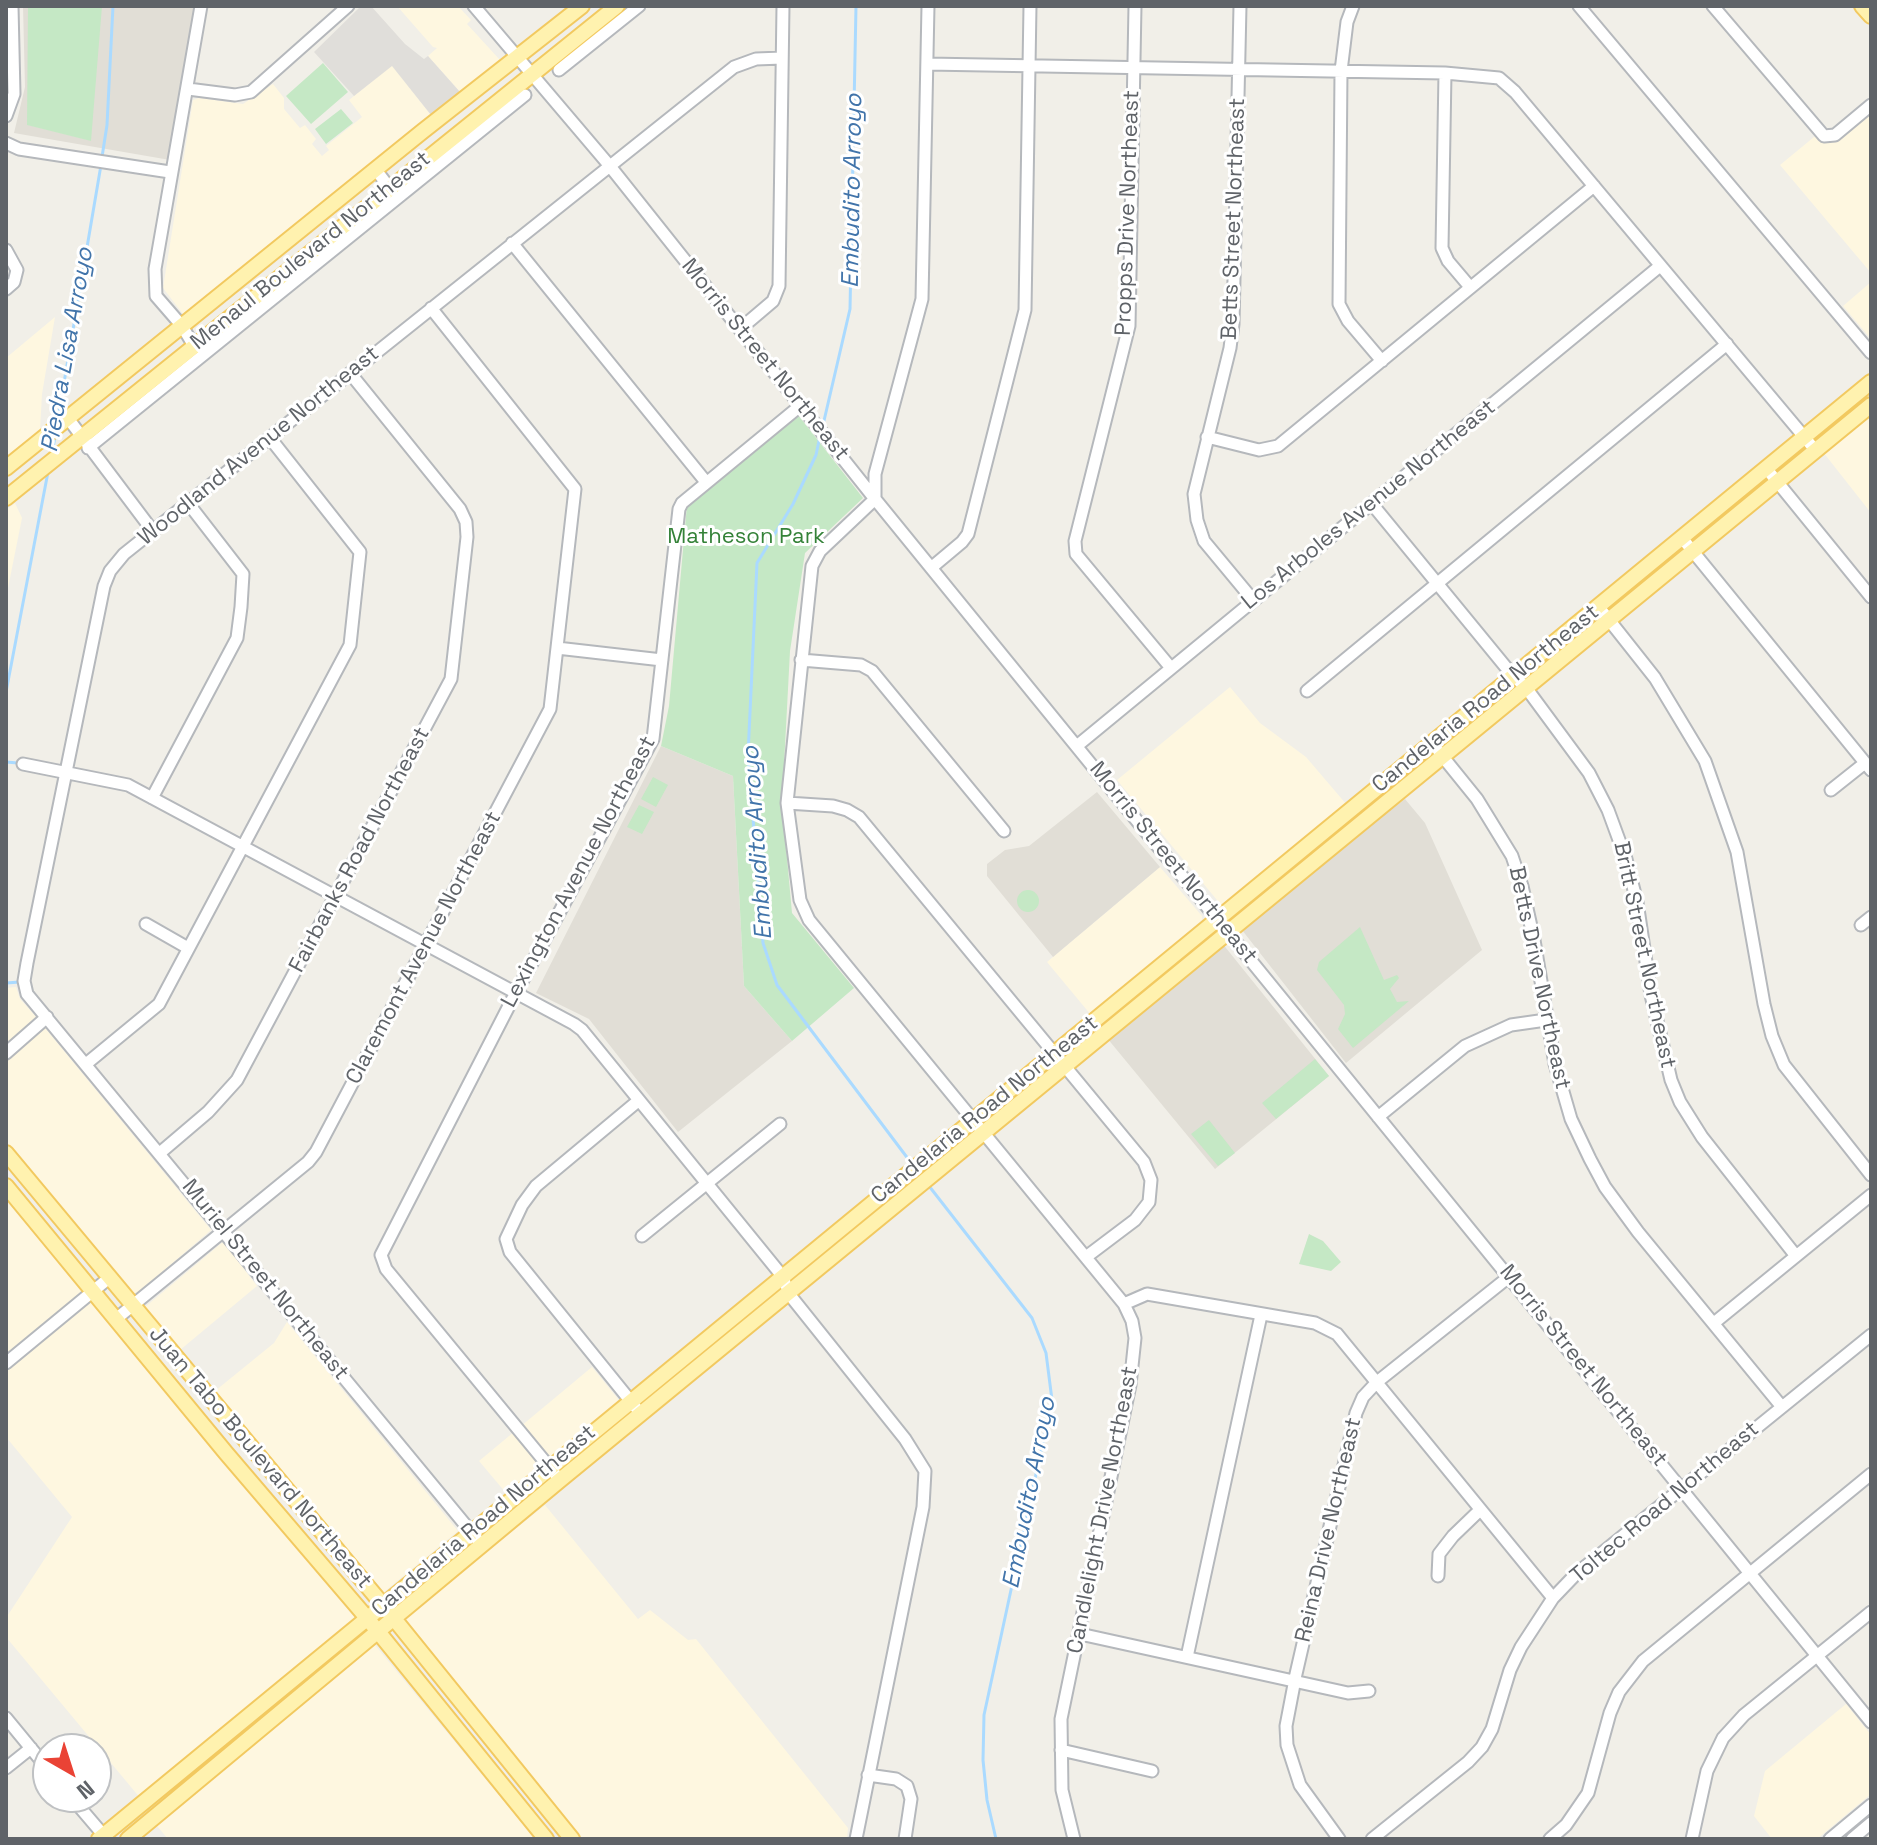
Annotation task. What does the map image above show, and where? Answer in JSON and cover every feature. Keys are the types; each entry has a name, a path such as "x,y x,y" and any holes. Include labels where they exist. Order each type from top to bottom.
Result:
{"main road":[{"name":"Menaul Boulevard Northeast","path":"6,468 582,6"},
{"name":"Menaul Boulevard Northeast","path":"6,498 67,448 84,442 194,346 393,192 617,6"},
{"path":"1862,6 1871,16"},
{"name":"Candelaria Road Northeast","path":"101,1838 1871,382"},
{"name":"Candelaria Road Northeast","path":"128,1839 560,1480 1871,405"},
{"name":"Juan Tabo Boulevard Northeast","path":"6,1153 394,1618 572,1839"},
{"name":"Juan Tabo Boulevard Northeast","path":"6,1186 367,1618 546,1839"}],"street":[{"path":"6,116 14,94 12,6"},
{"path":"194,346 182,326 156,296 155,269 201,6"},
{"path":"188,89 235,95 251,92 348,6"},
{"name":"Morris Street Northeast","path":"474,6 609,165 875,499 1871,1722"},
{"path":"559,70 639,6"},
{"path":"740,329 773,301 779,286 783,6"},
{"path":"928,6 922,299 875,474 875,499 820,551 812,566 787,803 833,806 859,817 1144,1162 1151,1180 1149,1202 1142,1213 1086,1257"},
{"path":"931,568 968,534 1025,310 1030,6"},
{"name":"Propps Drive Northeast","path":"1135,6 1129,326 1075,541 1076,554 1171,668"},
{"name":"Betts Street Northeast","path":"1240,6 1233,324 1230,348 1194,494 1197,520 1204,541 1253,600"},
{"path":"1353,6 1347,22 1341,71 1339,304 1348,321 1382,361"},
{"path":"1579,6 1871,353"},
{"path":"1713,6 1824,136 1835,135 1871,105"},
{"name":"Woodland Avenue Northeast","path":"47,1017 27,994 24,981 104,586 110,571 152,530 734,67 756,59 782,58"},
{"path":"927,64 1491,76 1506,84 1816,451"},
{"path":"1445,73 1442,248 1448,261 1470,287"},
{"path":"84,442 393,192 525,95"},
{"path":"6,143 19,149 170,172"},
{"path":"376,170 393,192"},
{"path":"1207,437 1259,450 1278,446 1594,186"},
{"path":"512,243 706,482"},
{"path":"6,250 17,270 14,282 6,289"},
{"name":"Los Arboles Avenue Northeast","path":"1078,745 1660,266"},
{"name":"Claremont Avenue Northeast","path":"116,1319 308,1162 316,1152 550,709 575,489 431,308"},
{"path":"1307,691 1727,344"},
{"name":"Fairbanks Road Northeast","path":"161,1152 208,1112 237,1080 451,679 467,537 466,522 460,509 350,373"},
{"name":"Lexington Avenue Northeast","path":"550,1467 386,1269 381,1255 516,992 653,739 679,509 688,497 800,406"},
{"path":"67,417 152,530"},
{"path":"86,1064 159,1004 350,645 360,552 270,438"},
{"path":"1766,468 1871,597"},
{"path":"152,798 237,638 243,574 188,503"},
{"name":"Britt Street Northeast","path":"1372,504 1527,689 1589,773 1619,836 1637,902 1651,995 1666,1062 1680,1102 1717,1157 1796,1256"},
{"path":"1682,538 1868,767 1831,790"},
{"path":"1598,606 1655,678 1705,761 1737,852 1766,1013 1784,1065 1871,1175"},
{"path":"557,648 662,660"},
{"path":"801,660 861,665 872,671 1004,831"},
{"name":"Betts Drive Northeast","path":"1432,743 1477,799 1512,856 1522,886 1546,1020 1571,1119 1601,1180 1638,1232 1782,1407"},
{"path":"23,764 128,785 582,1030 783,1277 789,1294 905,1439 925,1471 923,1507 856,1839"},
{"name":"Candlelight Drive Northeast","path":"787,803 800,900 809,920 1124,1304 1132,1321 1135,1338 1130,1385 1061,1719 1062,1790 1074,1839"},
{"path":"146,924 188,948"},
{"path":"6,1053 47,1017"},
{"name":"Muriel Street Northeast","path":"47,1017 482,1545"},
{"path":"1378,1117 1465,1046 1499,1029 1546,1020"},
{"path":"638,1101 536,1186 506,1239 510,1252 641,1414"},
{"path":"642,1236 780,1124"},
{"path":"1714,1323 1871,1195"},
{"name":"Reina Drive Northeast","path":"1339,1839 1309,1801 1293,1767 1286,1726 1356,1413 1363,1397 1377,1382 1510,1276"},
{"path":"6,1363 109,1278"},
{"path":"1124,1304 1147,1294 1315,1323 1329,1329 1345,1341 1553,1598"},
{"path":"1187,1657 1261,1315"},
{"name":"Toltec Road Northeast","path":"1372,1839 1468,1762 1482,1747 1492,1729 1510,1670 1553,1598 1595,1557 1870,1339"},
{"path":"550,1467 560,1480"},
{"path":"1550,1839 1566,1825 1588,1793 1610,1713 1619,1692 1633,1673 1657,1648 1871,1474"},
{"path":"1438,1576 1439,1554 1480,1510"},
{"path":"1692,1839 1707,1771 1723,1738 1744,1715 1871,1612"},
{"path":"1080,1634 1348,1693 1369,1691"},
{"path":"6,1718 31,1748 6,1768"},
{"path":"1061,1750 1152,1771"},
{"path":"868,1775 903,1782 910,1792 905,1839"},
{"path":"1830,1839 1871,1805"},
{"path":"83,1813 101,1838"},
{"path":"1852,1839 1871,1823"}],"shaded area":[{"path":"23,6 198,6 170,160 14,133 25,87"},
{"path":"361,6 371,6 405,44 424,59 428,56 460,92 431,115 392,66 354,96 314,52"},
{"path":"397,6 458,6 471,20 467,24 500,60 460,92 428,56 437,48"},
{"path":"392,65 431,115 183,314 163,288 193,100 199,98 243,104 273,84 284,98 284,109 300,128 305,125 316,139 312,144 322,156 329,150 326,146 362,117 349,100"},
{"path":"1871,113 1871,273 1780,165 1814,137 1836,141"},
{"path":"1871,282 1871,339 1843,306"},
{"path":"55,317 42,394 40,430 6,458 6,358"},
{"path":"1871,414 1871,513 1823,452"},
{"path":"15,503 22,518 6,598 6,510"},
{"path":"1230,687 1260,723 1306,757 1347,805 1222,906 1117,780"},
{"path":"661,746 733,776 744,986 792,1041 678,1132 589,1019 536,993"},
{"path":"1097,792 1160,867 1053,957 987,876 987,864 1005,850 1029,846"},
{"path":"1405,799 1425,823 1482,950 1346,1063 1242,930"},
{"path":"1160,867 1202,916 1202,920 1091,1015 1047,962"},
{"path":"1222,943 1329,1076 1215,1169 1107,1038"},
{"path":"16,987 20,999 38,1019 6,1045 6,988"},
{"path":"45,1028 211,1230 134,1296 6,1142 6,1061"},
{"path":"6,1200 355,1618 141,1799 112,1764 112,1733 86,1733 6,1637 6,1618 72,1517 6,1437"},
{"path":"223,1242 257,1286 180,1350 145,1307"},
{"path":"287,1322 458,1531 384,1592 215,1391 274,1343"},
{"path":"592,1367 618,1399 617,1403 506,1493 479,1461"},
{"path":"545,1505 638,1619 650,1610 688,1640 696,1639 848,1828 847,1839 582,1839 404,1619"},
{"path":"375,1645 535,1839 168,1839 157,1826"},
{"path":"1846,1704 1871,1735 1871,1794 1817,1839 1772,1839 1754,1816 1765,1771"}],"green space":[{"path":"28,6 102,6 91,141 27,125"},
{"path":"323,63 348,92 311,124 286,96"},
{"path":"341,109 353,123 326,144 315,129"},
{"name":"Matheson Park","path":"799,416 863,498 805,553 790,651 782,803 792,913 854,988 792,1041 744,986 733,776 661,746 669,706 687,505"},
{"path":"653,777 668,785 656,807 641,799"},
{"path":"639,805 654,812 642,834 627,827"},
{"path":"1028,890 1036,893 1039,901 1036,909 1028,912 1020,909 1017,901 1020,893"},
{"path":"1360,927 1384,980 1397,975 1399,978 1390,989 1397,1002 1409,1001 1353,1048 1338,1029 1345,1014 1344,1005 1317,970 1319,962"},
{"path":"1315,1059 1329,1076 1276,1119 1262,1103"},
{"path":"1209,1120 1235,1153 1218,1166 1191,1134"},
{"path":"1309,1234 1323,1241 1341,1262 1331,1271 1299,1264"}],"waterway":[{"name":"Piedra Lisa Arroyo","path":"102,157 107,125 113,6"},
{"name":"Embudito Arroyo","path":"823,425 850,309 856,6"},
{"name":"Piedra Lisa Arroyo","path":"58,418 101,165"},
{"name":"Embudito Arroyo","path":"820,436 816,455 793,504 757,563 748,755 763,943 777,985 912,1164"},
{"name":"Piedra Lisa Arroyo","path":"52,453 55,437"},
{"name":"Piedra Lisa Arroyo","path":"6,692 48,472"},
{"path":"6,762 18,763"},
{"path":"6,983 20,982"},
{"name":"Embudito Arroyo","path":"929,1186 1032,1318 1046,1353 1052,1400 984,1715 983,1760 987,1800 996,1839"}]}
